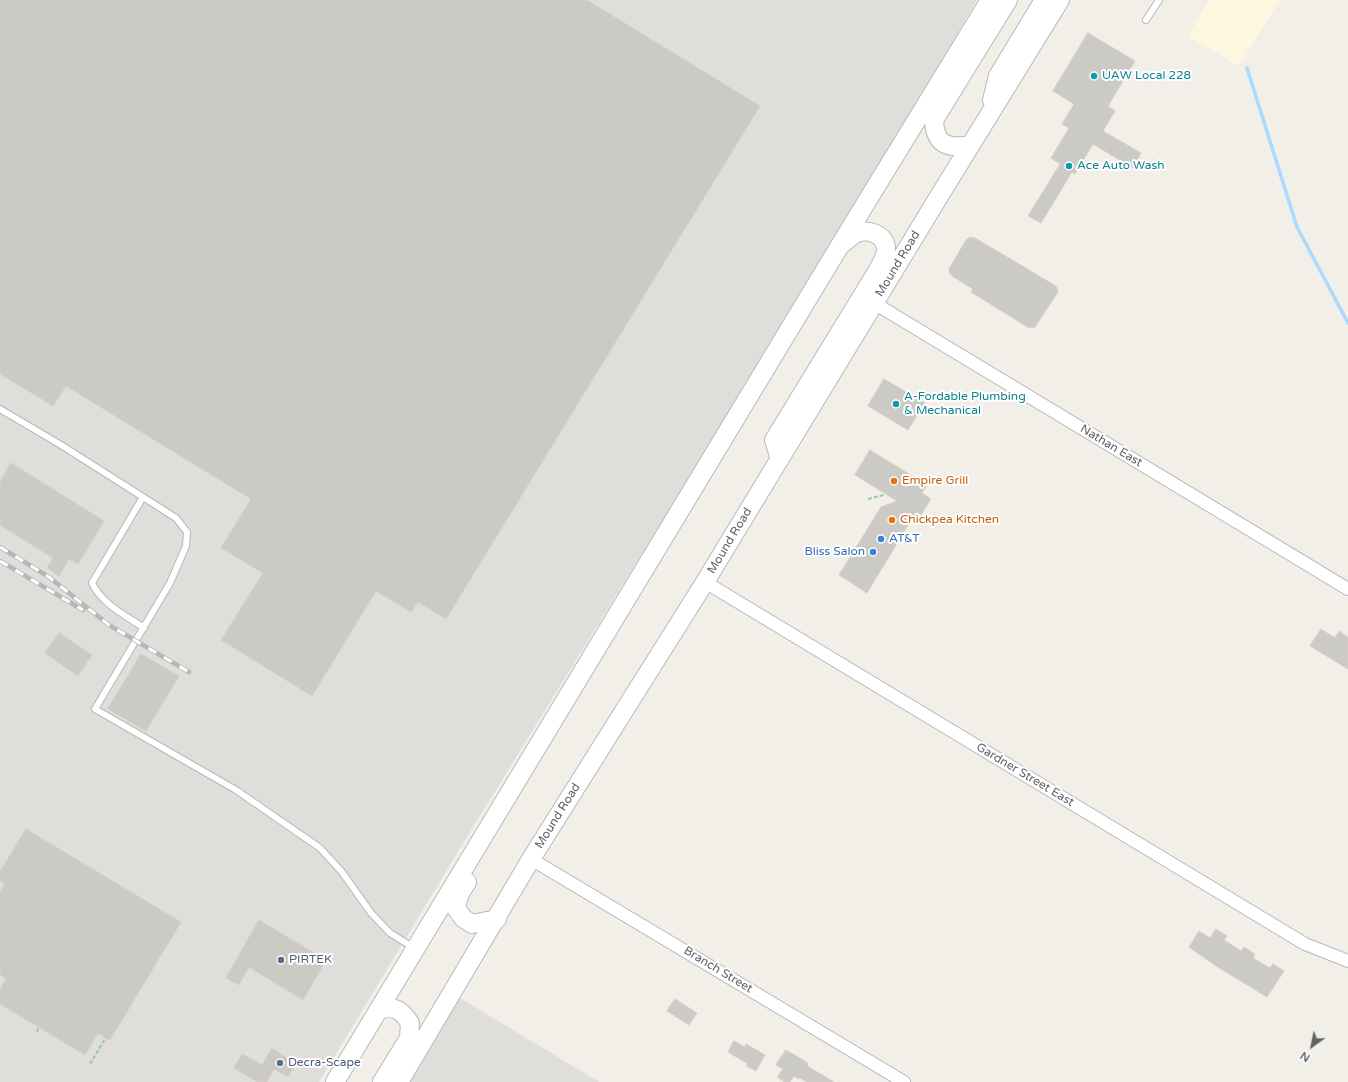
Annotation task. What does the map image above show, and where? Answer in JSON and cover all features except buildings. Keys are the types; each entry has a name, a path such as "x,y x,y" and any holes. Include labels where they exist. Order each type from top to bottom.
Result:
{"main road":[{"path":"336,1082 839,247 990,0"},
{"path":"970,145 953,147 944,144 934,129 934,120 1008,0"},
{"path":"987,119 998,76 1044,0"},
{"name":"Mound Road","path":"399,1082 531,859 706,582 970,145 1060,0"},
{"path":"780,459 774,440 878,270 884,258 886,249 884,242 878,235 870,231 854,234 839,247"},
{"path":"496,919 472,924 463,918 456,908 459,895 564,726 583,674"},
{"path":"379,1010 388,1007 394,1008 402,1013 410,1023 409,1038 382,1082"}],"street":[{"name":"Nathan East","path":"874,303 1348,589"},
{"name":"Gardner Street East","path":"706,582 1305,944 1348,960"},
{"name":"Branch Street","path":"531,859 904,1082"}],"lane":[{"path":"1146,20 1159,0"},
{"path":"0,409 61,445 176,518 187,532 186,546 170,583 95,709 236,790 320,848 342,872 370,913 390,933 415,949"},
{"path":"143,497 92,584 96,592 108,603 144,628"}],"path":[{"path":"868,499 884,495"},
{"path":"37,1032 39,1028"},
{"path":"90,1064 106,1037"}],"shaded area":[{"path":"0,0 977,0 865,192 465,840 319,1082 0,1082"},
{"path":"1209,0 1280,0 1239,66 1188,36"},
{"path":"460,998 599,1082 409,1082"}],"waterway":[{"path":"1247,68 1297,227 1348,323"}],"railway":[{"path":"0,547 49,577 109,625 189,672"},
{"path":"0,561 83,610"}],"place":[{"name":"UAW Local 228","path":"1094,76"},
{"name":"Ace Auto Wash","path":"1069,166"},
{"name":"A-Fordable Plumbing & Mechanical","path":"896,404"},
{"name":"Empire Grill","path":"894,481"},
{"name":"Chickpea Kitchen","path":"892,520"},
{"name":"AT&T","path":"881,539"},
{"name":"Bliss Salon","path":"873,552"},
{"name":"PIRTEK","path":"281,960"},
{"name":"Decra-Scape","path":"280,1063"}]}
